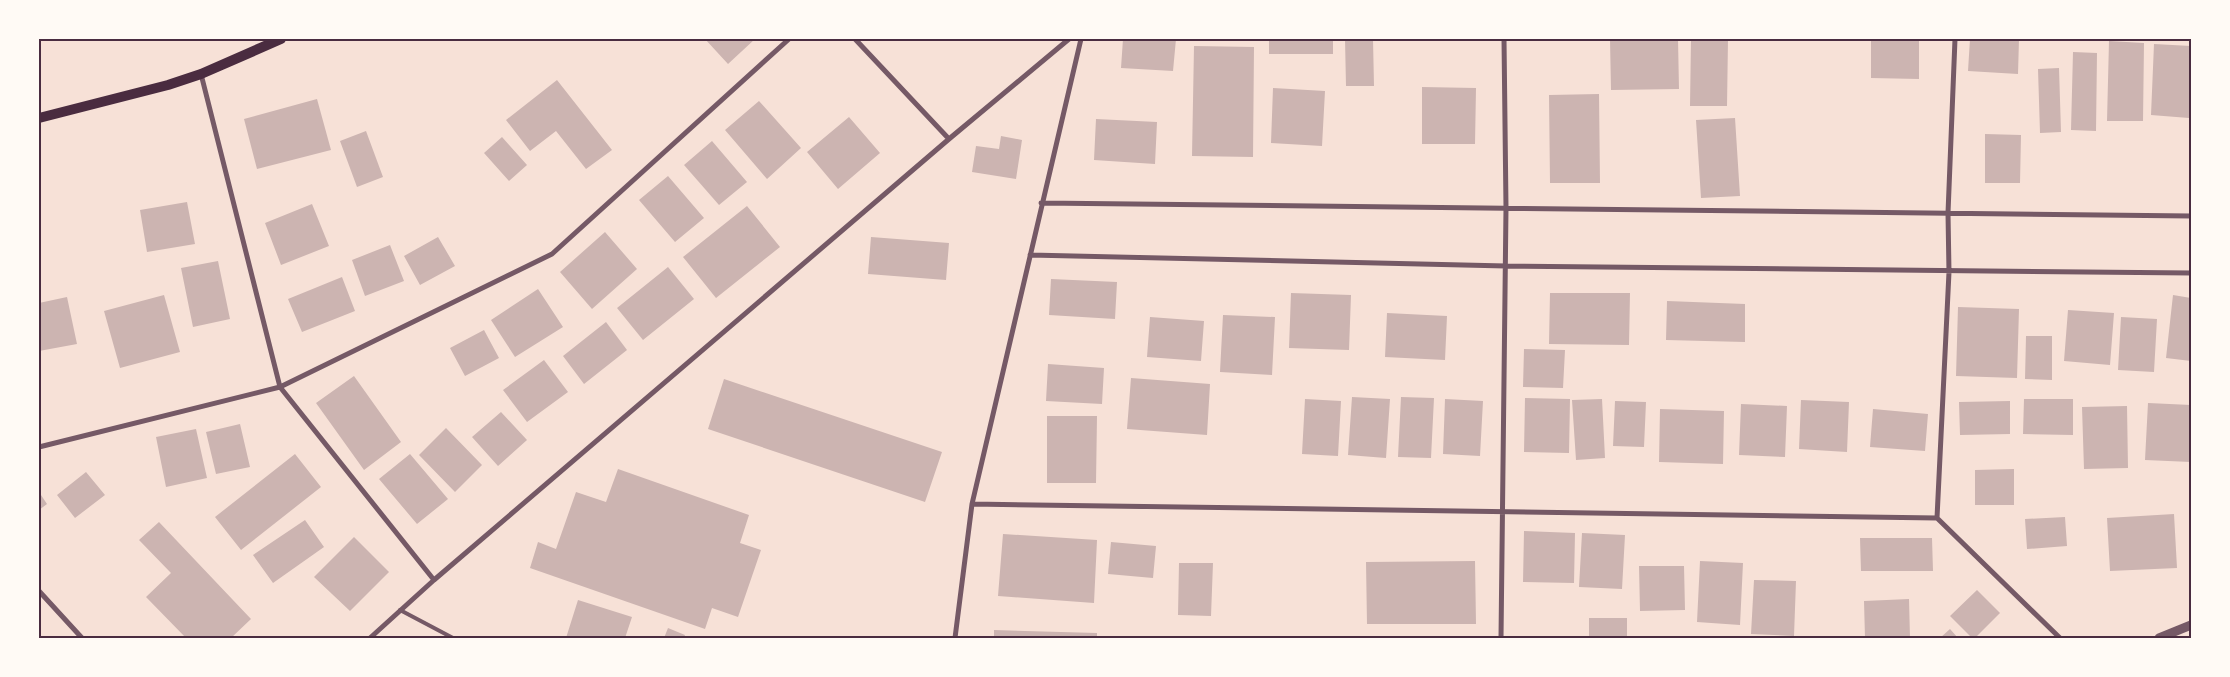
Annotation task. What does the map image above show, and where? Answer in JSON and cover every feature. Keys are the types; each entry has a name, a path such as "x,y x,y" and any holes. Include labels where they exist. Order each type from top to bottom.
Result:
{"main road":[{"path":"39,118 168,85 201,74 281,39"}],"street":[{"path":"39,447 280,387 552,254 789,39"},
{"path":"855,39 949,139"},
{"path":"370,638 434,580 949,139 1069,39"},
{"path":"955,638 972,504 1041,203 1081,39"},
{"path":"1501,638 1506,266 1504,39"},
{"path":"1937,518 1949,272 1948,213 1955,39"},
{"path":"201,74 280,387 434,580"},
{"path":"1041,203 2191,216"},
{"path":"1030,255 1506,266 2191,273"},
{"path":"972,504 1937,518 2060,638"},
{"path":"39,591 82,638"},
{"path":"2159,638 2191,625"}],"lane":[{"path":"400,610 453,638"}],"building":[{"path":"705,39 755,39 728,64"},
{"path":"1123,39 1176,39 1173,71 1121,68"},
{"path":"1269,39 1333,39 1333,54 1269,54"},
{"path":"1345,39 1373,39 1374,86 1346,86"},
{"path":"1610,39 1678,39 1679,89 1611,90"},
{"path":"1691,39 1728,39 1727,106 1690,106"},
{"path":"1871,39 1919,39 1919,79 1871,78"},
{"path":"1970,39 2019,39 2018,74 1968,71"},
{"path":"2109,41 2144,43 2143,121 2107,121"},
{"path":"2154,44 2191,46 2189,118 2151,115"},
{"path":"1194,46 1254,47 1253,157 1192,156"},
{"path":"2073,52 2097,53 2096,131 2071,130"},
{"path":"2059,68 2061,132 2040,133 2038,69"},
{"path":"557,80 612,150 586,169 556,131 530,151 506,120"},
{"path":"1422,87 1476,88 1475,144 1422,144"},
{"path":"1273,88 1325,91 1322,146 1271,143"},
{"path":"1599,94 1600,183 1550,183 1549,95"},
{"path":"317,99 331,150 257,169 244,119"},
{"path":"759,101 801,148 767,179 725,130"},
{"path":"849,117 880,153 838,189 807,152"},
{"path":"1735,118 1740,196 1701,198 1696,120"},
{"path":"1096,119 1157,122 1155,164 1094,160"},
{"path":"366,131 383,177 357,187 340,141"},
{"path":"1985,134 2021,135 2020,183 1985,183"},
{"path":"1001,136 1022,140 1016,179 972,172 976,146 999,149"},
{"path":"502,137 527,165 509,181 484,153"},
{"path":"712,141 747,182 719,205 684,165"},
{"path":"668,176 704,218 675,242 639,200"},
{"path":"187,202 195,244 147,252 140,210"},
{"path":"312,204 329,246 281,265 265,223"},
{"path":"747,206 780,247 716,298 683,257"},
{"path":"605,232 637,269 592,309 560,272"},
{"path":"438,237 455,266 420,285 404,256"},
{"path":"871,237 949,243 946,280 868,274"},
{"path":"390,245 404,281 365,296 352,260"},
{"path":"218,261 230,319 193,327 181,268"},
{"path":"668,267 694,299 643,340 617,308"},
{"path":"342,277 355,311 302,332 288,299"},
{"path":"1051,279 1117,282 1115,319 1049,315"},
{"path":"538,289 563,327 515,357 491,320"},
{"path":"1291,293 1351,295 1349,350 1289,348"},
{"path":"1550,293 1630,293 1629,345 1549,344"},
{"path":"164,295 180,352 120,368 104,311"},
{"path":"2173,295 2191,298 2191,361 2166,358"},
{"path":"67,297 77,344 39,351 39,303"},
{"path":"1667,301 1745,304 1745,342 1666,340"},
{"path":"1958,307 2019,309 2017,378 1956,376"},
{"path":"2068,310 2114,313 2110,365 2064,361"},
{"path":"1387,313 1447,316 1445,360 1385,357"},
{"path":"1223,315 1275,317 1272,375 1220,372"},
{"path":"1150,317 1204,321 1201,361 1147,357"},
{"path":"2121,317 2157,319 2154,372 2118,370"},
{"path":"606,322 627,350 584,384 563,356"},
{"path":"484,330 499,358 465,376 450,348"},
{"path":"2026,336 2052,336 2052,380 2025,379"},
{"path":"1524,349 1565,350 1563,388 1523,387"},
{"path":"544,360 568,392 527,422 503,390"},
{"path":"1048,364 1104,368 1102,404 1046,401"},
{"path":"354,376 401,442 364,470 316,403"},
{"path":"1131,378 1210,384 1207,435 1127,429"},
{"path":"724,379 942,452 925,502 708,429"},
{"path":"1352,397 1390,399 1386,458 1348,455"},
{"path":"1401,397 1434,398 1431,458 1398,457"},
{"path":"1525,398 1570,399 1569,453 1524,452"},
{"path":"1305,399 1341,401 1338,456 1302,454"},
{"path":"1445,399 1483,401 1480,456 1443,454"},
{"path":"1602,399 1605,458 1576,460 1572,400"},
{"path":"2024,399 2073,399 2073,435 2023,434"},
{"path":"1801,400 1849,402 1847,452 1799,449"},
{"path":"1615,401 1646,402 1644,447 1613,446"},
{"path":"2010,401 2010,434 1960,435 1959,402"},
{"path":"2148,403 2191,405 2191,462 2145,460"},
{"path":"1741,404 1787,406 1785,457 1739,455"},
{"path":"2127,406 2128,468 2084,469 2082,407"},
{"path":"1660,409 1724,411 1723,464 1659,462"},
{"path":"1873,409 1928,414 1925,451 1870,447"},
{"path":"501,412 527,440 498,466 472,437"},
{"path":"1047,416 1097,416 1096,483 1047,483"},
{"path":"240,424 250,467 216,474 206,432"},
{"path":"446,428 482,465 455,492 419,455"},
{"path":"196,429 207,478 166,487 156,437"},
{"path":"295,454 321,487 241,550 215,517"},
{"path":"410,454 448,499 417,524 379,479"},
{"path":"618,469 749,515 740,543 761,550 738,617 712,608 705,629 530,568 538,542 556,549 576,492 606,502"},
{"path":"2014,469 2014,505 1975,505 1975,470"},
{"path":"86,472 105,495 75,518 57,495"},
{"path":"39,492 47,504 39,510"},
{"path":"2174,514 2177,568 2110,571 2107,518"},
{"path":"2065,517 2067,546 2027,549 2025,519"},
{"path":"305,520 324,547 273,583 253,555"},
{"path":"159,522 251,619 231,638 186,638 146,597 171,573 139,540"},
{"path":"1524,531 1575,533 1574,583 1523,582"},
{"path":"1582,533 1625,535 1622,589 1579,587"},
{"path":"1003,534 1097,540 1094,603 998,596"},
{"path":"354,537 389,572 350,611 314,577"},
{"path":"1860,538 1932,538 1933,571 1861,571"},
{"path":"1111,542 1156,546 1153,578 1108,574"},
{"path":"1475,561 1476,624 1367,624 1366,562"},
{"path":"1700,561 1743,563 1740,625 1697,622"},
{"path":"1179,563 1213,563 1211,616 1178,615"},
{"path":"1639,566 1684,566 1685,610 1640,611"},
{"path":"1754,580 1796,581 1794,636 1751,634"},
{"path":"1977,590 2000,613 1975,638 1972,638 1950,616"},
{"path":"1909,599 1910,638 1865,638 1864,601"},
{"path":"578,600 632,617 625,638 566,638"},
{"path":"1589,618 1627,618 1627,638 1589,638"},
{"path":"668,628 685,635 684,638 664,638"},
{"path":"1950,629 1958,638 1940,638"},
{"path":"994,630 1097,633 1097,638 994,638"}]}
